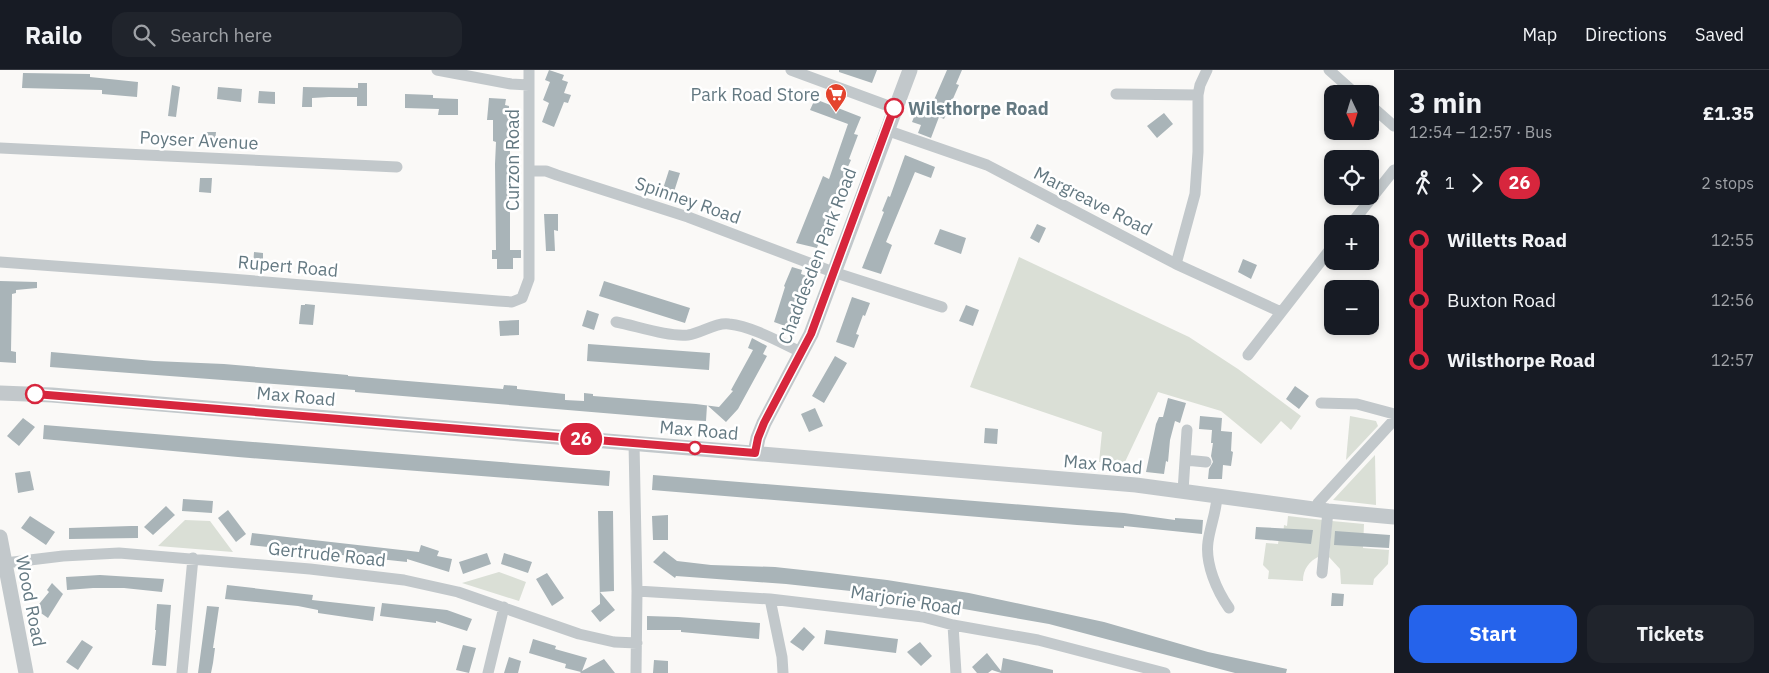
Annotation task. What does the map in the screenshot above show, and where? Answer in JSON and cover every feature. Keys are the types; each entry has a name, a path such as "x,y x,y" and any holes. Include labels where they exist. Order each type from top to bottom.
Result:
{"street":[{"path":"437,70 511,84 529,85"},
{"name":"Curzon Road","path":"529,70 529,249"},
{"path":"791,70 894,108"},
{"name":"Chaddesden Park Road","path":"755,453 764,423 811,334 894,108 910,70"},
{"path":"1176,264 1195,194 1198,152 1198,95 1200,85 1207,70"},
{"path":"1329,70 1346,85"},
{"path":"1116,94 1198,95"},
{"path":"1379,113 1394,126"},
{"name":"Margreave Road","path":"886,130 986,165 1176,264 1281,312"},
{"name":"Poyser Avenue","path":"0,148 397,168"},
{"path":"1358,215 1394,170"},
{"name":"Spinney Road","path":"530,171 557,175 688,217 833,272 942,307"},
{"name":"Rupert Road","path":"0,262 512,302 522,298 529,279 529,249"},
{"path":"1248,355 1324,257"},
{"path":"616,322 686,335 726,324 741,326 801,352"},
{"name":"Max Road","path":"0,393 62,396 1136,485 1217,497 1394,517"},
{"path":"1321,403 1357,404 1394,414"},
{"path":"1322,573 1322,510 1318,503 1394,420"},
{"path":"1183,491 1187,430"},
{"path":"634,443 637,591 636,673"},
{"path":"1185,460 1206,462"},
{"path":"1217,497 1216,513 1204,557 1229,608"},
{"name":"Wood Road","path":"0,537 26,673"},
{"name":"Gertrude Road","path":"5,563 63,556 119,553 310,569 404,580 458,592 580,634 614,642 636,643"},
{"path":"182,673 193,558"},
{"name":"Marjorie Road","path":"637,591 770,599 923,618 1038,640 1165,673"},
{"path":"770,599 782,657 783,673"},
{"path":"488,673 504,607"},
{"path":"953,625 956,673"}],"shaded area":[{"path":"1019,257 1189,337 1238,369 1301,416 1291,430 1281,421 1261,444 1221,411 1158,392 1124,464 1099,462 1102,432 970,387"},
{"path":"1350,416 1376,421 1378,426 1346,460"},
{"path":"1375,455 1376,505 1333,500"},
{"path":"1288,516 1323,520 1320,556 1307,566 1303,581 1268,579 1269,571 1263,565 1266,543 1278,544 1279,537 1283,537 1284,525 1287,526"},
{"path":"185,520 210,521 233,552 158,546"},
{"path":"1332,521 1364,524 1363,548 1389,550 1388,564 1374,579 1373,585 1341,584 1340,569 1329,557"},
{"path":"499,572 526,582 519,601 462,583"}],"building":[{"path":"549,70 564,75 562,80 568,82 564,93 571,95 568,103 564,102 554,127 542,122 549,103 543,100 550,82 545,80"},
{"path":"839,70 877,70 872,83 839,72"},
{"path":"947,70 962,70 956,84 959,85 944,119 939,117 931,138 918,133 921,125 912,122 916,112 927,116"},
{"path":"23,73 90,74 90,77 138,82 137,97 102,94 102,90 22,88"},
{"path":"358,83 367,83 367,106 357,106 357,97 329,97 312,98 312,107 302,107 303,87 358,88"},
{"path":"172,85 180,87 176,117 168,116"},
{"path":"218,87 242,89 241,102 217,99"},
{"path":"259,91 275,92 275,104 258,103"},
{"path":"405,94 433,95 433,98 458,99 458,115 438,115 439,109 405,108"},
{"path":"489,98 506,99 505,105 509,106 510,250 521,250 521,258 513,258 513,269 497,269 497,259 492,259 492,250 496,250 496,142 493,141 493,120 487,120"},
{"path":"815,99 861,117 854,134 858,135 849,159 851,160 838,189 817,248 796,243 823,176 829,179 848,124 810,110"},
{"path":"1164,113 1173,124 1157,138 1147,126"},
{"path":"202,132 216,132 215,143 201,143"},
{"path":"905,155 935,167 931,178 915,172 886,242 892,245 881,274 862,268 884,212 882,211 888,196 890,197"},
{"path":"669,170 680,173 672,198 661,195"},
{"path":"200,178 212,178 211,193 199,192"},
{"path":"544,214 558,214 558,231 554,230 555,251 546,251"},
{"path":"1037,224 1046,228 1039,243 1030,238"},
{"path":"940,229 966,238 961,254 934,244"},
{"path":"254,252 263,253 263,267 253,267"},
{"path":"1243,259 1257,265 1251,279 1238,272"},
{"path":"792,267 802,270 801,274 807,276 788,327 774,322 784,286"},
{"path":"0,281 37,282 37,288 16,290 16,293 12,294 11,351 16,352 16,363 0,362"},
{"path":"604,281 690,308 685,323 599,296"},
{"path":"852,297 870,303 856,334 859,335 854,348 836,342"},
{"path":"301,305 315,305 313,325 299,324"},
{"path":"966,305 979,310 973,326 959,321"},
{"path":"587,310 599,314 594,330 582,326"},
{"path":"519,320 519,335 500,336 499,321"},
{"path":"752,338 767,346 763,354 767,356 738,409 726,422 708,406 719,407 733,391 731,390 753,350 748,348"},
{"path":"588,344 710,353 709,370 587,361"},
{"path":"51,352 154,361 224,364 503,389 504,385 517,386 517,389 565,394 565,400 584,401 584,393 593,394 593,396 707,405 706,421 687,420 355,392 355,390 50,367"},
{"path":"835,356 847,363 824,403 812,396"},
{"path":"1295,386 1309,396 1299,409 1286,399"},
{"path":"1168,398 1186,403 1180,423 1175,421 1164,474 1146,472 1156,424 1159,417 1163,417"},
{"path":"815,408 823,426 809,432 801,414"},
{"path":"1200,416 1222,418 1221,431 1232,432 1231,451 1233,452 1231,466 1223,465 1222,479 1208,479 1209,469 1213,462 1211,456 1212,430 1199,429"},
{"path":"23,418 35,427 19,446 7,436"},
{"path":"44,425 610,471 609,486 238,457 43,439"},
{"path":"985,428 998,429 997,444 984,443"},
{"path":"30,471 34,490 18,493 15,473"},
{"path":"653,475 1124,513 1175,520 1175,518 1203,520 1202,534 1124,526 1124,528 1077,525 652,490"},
{"path":"183,499 213,501 212,513 182,511"},
{"path":"166,506 175,515 153,535 144,527"},
{"path":"228,510 246,534 236,542 218,518"},
{"path":"598,511 613,511 614,591 600,592 615,610 600,622 591,611 600,604"},
{"path":"668,515 668,540 653,540 652,516"},
{"path":"30,516 55,532 46,545 21,528"},
{"path":"138,526 138,538 69,539 69,528"},
{"path":"1256,527 1313,530 1311,544 1255,539"},
{"path":"1335,531 1390,535 1389,548 1334,545"},
{"path":"252,533 419,552 421,545 439,551 437,556 452,559 449,572 407,559 407,562 250,545"},
{"path":"664,551 677,561 821,572 969,593 1104,622 1208,652 1287,669 1286,673 1235,673 1049,624 878,594 786,584 676,576 675,578 653,562"},
{"path":"487,553 491,564 463,574 459,562"},
{"path":"504,553 532,562 528,573 501,564"},
{"path":"547,573 564,598 552,606 536,579"},
{"path":"100,575 164,579 162,592 124,588 67,590 66,577"},
{"path":"52,583 63,594 48,618 35,609 49,592 47,590"},
{"path":"227,585 313,595 312,600 375,607 373,621 318,613 318,610 298,606 225,599"},
{"path":"1332,593 1344,594 1343,606 1331,606"},
{"path":"382,603 447,610 472,619 467,631 436,621 436,623 380,616"},
{"path":"157,604 171,605 166,666 152,665"},
{"path":"207,606 219,607 213,648 215,648 213,663 211,673 198,673"},
{"path":"647,616 760,623 759,639 681,632 681,630 647,630"},
{"path":"804,627 815,637 803,651 790,642"},
{"path":"826,630 898,639 896,653 824,644"},
{"path":"533,639 556,646 555,649 587,658 582,671 604,659 615,673 580,673 565,668 566,664 529,653"},
{"path":"82,640 93,647 78,670 66,662"},
{"path":"920,642 932,656 921,666 907,652"},
{"path":"463,645 476,648 469,673 456,670"},
{"path":"987,653 1001,671 1003,658 1053,670 1053,673 1001,673 992,670 988,673 977,673 972,667"},
{"path":"509,657 521,661 518,673 504,673"},
{"path":"654,660 668,661 668,673 653,673"}],"bus line":[{"name":"26","path":"35,394 755,453 764,423 811,334 894,108"}],"place":[{"name":"Wilsthorpe Road","path":"894,108"},
{"name":"Park Road Store","path":"836,113"}]}
